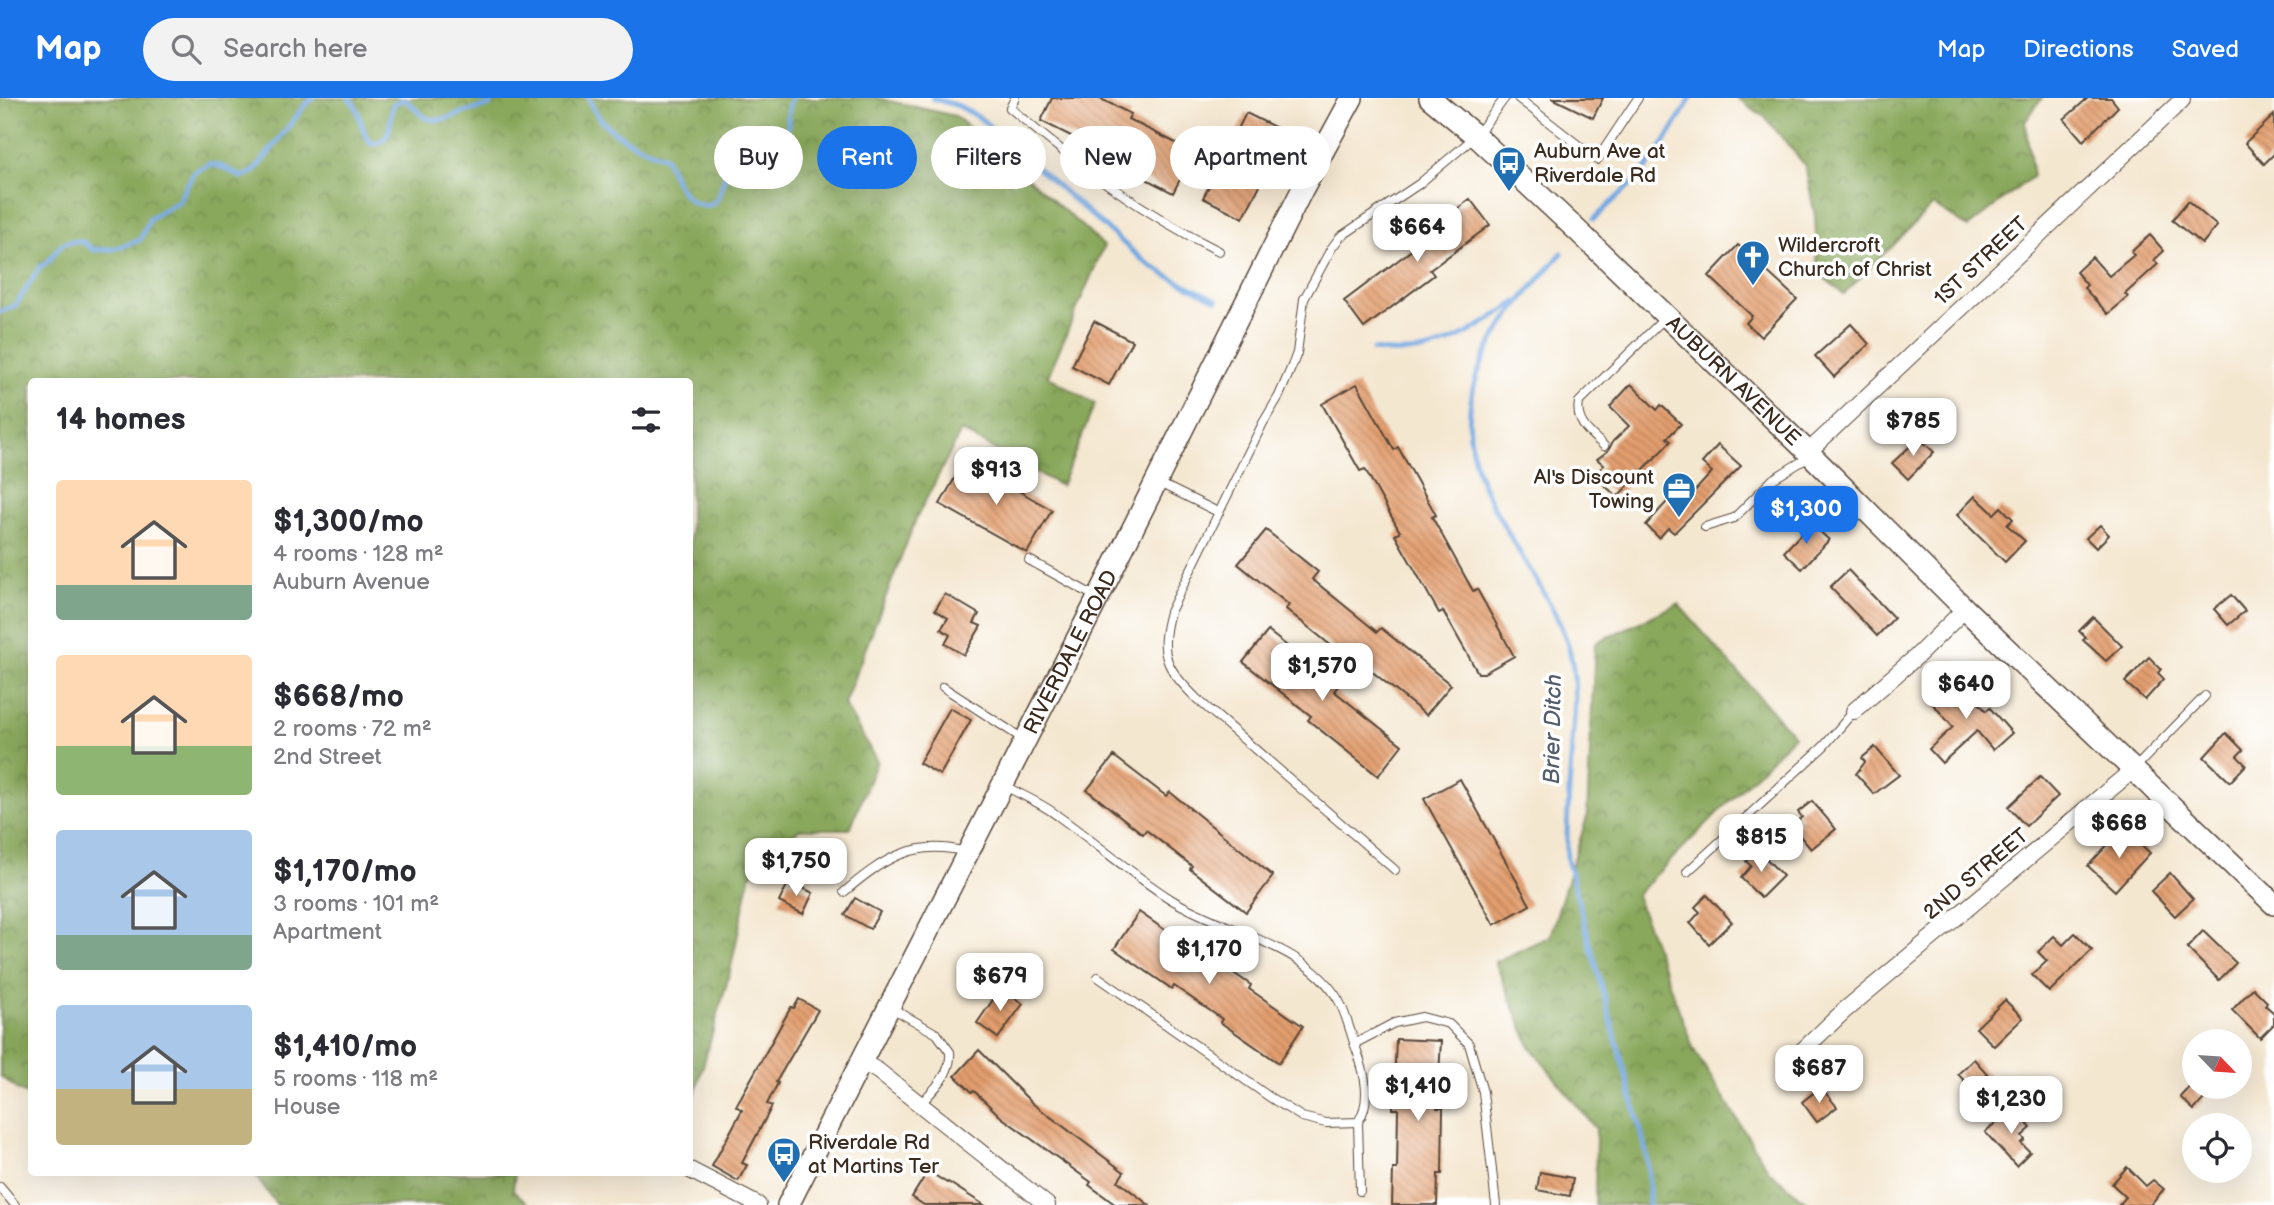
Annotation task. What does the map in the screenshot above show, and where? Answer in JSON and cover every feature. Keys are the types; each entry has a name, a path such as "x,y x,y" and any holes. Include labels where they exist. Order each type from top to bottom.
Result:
{"main road":[{"name":"RIVERDALE ROAD","path":"788,1205 1157,482 1302,190 1352,98"},
{"name":"AUBURN AVENUE","path":"1430,98 1476,135 1667,317 1810,454 1965,609 2274,904"}],"street":[{"name":"1ST STREET","path":"1810,454 2182,100"},
{"path":"1854,711 1965,609"},
{"name":"2ND STREET","path":"1801,1052 1845,1010 2133,770"},
{"path":"862,1062 878,1071 1047,1205"},
{"path":"693,1172 758,1205"}],"lane":[{"path":"1014,98 1010,108 1041,134 1147,211 1180,232 1219,251"},
{"path":"1395,870 1197,699 1173,671 1164,651 1163,638 1170,612 1292,366 1297,353 1304,299 1331,248 1340,237 1419,184 1476,135 1505,98"},
{"path":"1518,98 1597,160 1638,98"},
{"path":"1604,446 1581,424 1577,413 1579,402 1667,317"},
{"path":"1705,527 1734,518 1773,479 1810,454"},
{"path":"1157,482 1218,512"},
{"path":"1029,560 1098,598"},
{"path":"943,687 1026,740"},
{"path":"2133,770 2205,696"},
{"path":"1687,872 1824,746 1854,711"},
{"path":"1003,785 1057,814 1118,864 1171,900 1306,964 1339,1001 1366,1080 1364,1113 1358,1122 1360,1191"},
{"path":"844,892 875,866 916,848 968,852"},
{"path":"1098,976 1302,1117 1326,1123 1358,1122"},
{"path":"890,1007 937,1034 950,1052 946,1072 920,1104"},
{"path":"1354,1044 1394,1023 1422,1017 1450,1024 1469,1044 1483,1092 1496,1205"},
{"path":"0,1187 15,1205"}],"green space":[{"path":"0,98 877,98 955,116 967,126 931,126 931,189 1040,189 1104,246 1048,376 1095,404 1061,486 961,431 916,519 844,704 877,761 850,829 799,829 750,876 730,972 693,1101 693,378 28,378 28,1095 0,1076"},
{"path":"1737,98 2042,98 2025,122 2033,176 1968,227 1933,205 1844,294 1818,273 1815,216 1805,165 1765,117"},
{"path":"1678,604 1794,736 1636,895 1694,1050 1769,1171 1810,1205 1595,1205 1596,1129 1531,1048 1495,962 1550,936 1587,817 1595,643"},
{"path":"255,1176 515,1176 513,1190 530,1205 277,1205"}],"building":[{"path":"1052,98 1099,98 1131,114 1128,119 1142,126 1060,126 1060,130 1041,121"},
{"path":"1552,98 1603,98 1593,118"},
{"path":"2088,98 2111,98 2118,107 2083,141 2064,119"},
{"path":"1246,113 1273,126 1239,126"},
{"path":"2274,115 2274,154 2264,164 2245,143"},
{"path":"1156,133 1170,140 1170,189 1175,189 1173,193 1156,184"},
{"path":"1208,189 1258,189 1243,218 1203,198"},
{"path":"1470,199 1490,225 1430,270 1434,275 1364,328 1344,301 1413,249 1410,245"},
{"path":"2188,201 2217,226 2202,244 2172,220"},
{"path":"2150,235 2164,251 2154,260 2158,264 2125,294 2128,297 2108,314 2084,288 2087,285 2076,272 2092,257 2109,276 2134,255 2131,252"},
{"name":"Wildercroft Church of Christ","path":"1738,245 1797,299 1761,337 1746,323 1752,316 1709,276"},
{"path":"1094,321 1132,341 1109,385 1072,366"},
{"path":"1851,324 1869,344 1834,377 1815,356"},
{"path":"1357,384 1394,450 1398,447 1436,515 1432,517 1473,591 1477,589 1514,656 1484,673 1478,673 1443,611 1439,613 1395,535 1400,532 1365,469 1360,471 1322,404"},
{"path":"1631,384 1657,410 1661,405 1681,424 1667,438 1671,441 1617,497 1594,475 1604,465 1597,459 1608,451 1613,441 1629,426 1610,407"},
{"path":"1919,438 1934,452 1908,479 1892,463"},
{"path":"1718,445 1741,466 1674,533 1668,528 1659,538 1646,525 1675,493 1685,502 1712,472 1702,463"},
{"path":"965,460 1052,510 1027,553 940,504"},
{"path":"1975,496 1994,514 2001,507 2013,519 2007,525 2025,541 2005,562 1957,515"},
{"path":"1811,523 1829,540 1802,569 1784,552"},
{"path":"2100,525 2109,535 2096,548 2086,538"},
{"path":"1266,530 1318,572 1312,579 1377,632 1381,628 1451,685 1426,715 1359,661 1355,665 1286,609 1289,605 1238,564"},
{"path":"1848,570 1894,618 1877,636 1830,587"},
{"path":"945,594 979,614 974,623 981,626 964,655 945,644 950,635 941,629 948,618 935,610"},
{"path":"2231,595 2245,611 2228,625 2214,609"},
{"path":"2093,617 2122,646 2106,661 2083,640 2086,638 2079,631"},
{"path":"1268,631 1338,686 1334,691 1402,745 1378,776 1308,720 1311,716 1243,662"},
{"path":"2149,657 2161,669 2158,673 2164,679 2145,700 2125,682"},
{"path":"1957,679 1986,711 1990,708 2012,733 1993,750 1977,731 1942,763 1929,749 1953,727 1931,702"},
{"path":"950,708 971,720 940,775 919,763"},
{"path":"2226,733 2243,750 2237,756 2246,765 2230,782 2204,757"},
{"path":"1875,747 1899,775 1874,794 1856,774 1865,762 1862,758"},
{"path":"1114,756 1166,796 1170,792 1273,876 1246,912 1190,869 1192,866 1146,830 1143,834 1087,790"},
{"path":"2040,777 2058,796 2026,826 2008,807"},
{"path":"1460,779 1530,905 1494,925 1424,799"},
{"path":"1812,801 1836,829 1811,849 1794,829 1800,824 1797,821 1802,817 1798,812"},
{"path":"2123,828 2150,853 2115,891 2088,866"},
{"path":"1758,850 1783,876 1761,898 1741,878 1751,866 1746,861"},
{"path":"2170,873 2193,899 2175,916 2151,891"},
{"path":"789,881 813,893 803,914 779,902"},
{"path":"1707,895 1732,922 1709,944 1690,923 1700,912 1695,907"},
{"path":"855,898 880,912 870,929 845,915"},
{"path":"1139,912 1251,985 1249,989 1303,1026 1279,1063 1220,1022 1222,1019 1114,949"},
{"path":"2203,931 2236,963 2219,980 2187,948"},
{"path":"2075,933 2092,950 2049,992 2032,975 2047,961 2038,952 2054,936 2063,945"},
{"path":"1001,988 1023,1004 998,1038 977,1023"},
{"path":"2253,988 2274,1013 2274,1024 2260,1038 2232,1010"},
{"path":"799,999 818,1010 776,1082 778,1083 767,1104 772,1106 742,1163 747,1165 738,1181 712,1166 742,1110 736,1106 791,1007 794,1008"},
{"path":"2005,1000 2023,1018 1994,1046 1976,1028"},
{"path":"1396,1039 1441,1041 1437,1108 1443,1108 1442,1174 1438,1174 1437,1205 1392,1205 1393,1169 1397,1169 1398,1109 1393,1109"},
{"path":"979,1050 1032,1103 1124,1172 1118,1181 1149,1205 1116,1205 1089,1185 1091,1182 1001,1117 972,1092 955,1076"},
{"path":"1974,1059 1989,1076 1977,1088 1971,1088 1958,1074"},
{"path":"1821,1087 1837,1107 1817,1122 1802,1102"},
{"path":"2182,1099 2204,1099 2194,1110"},
{"path":"2015,1109 2031,1128 2022,1136 2025,1140 2021,1143 2030,1152 2016,1166 1985,1132"},
{"path":"2127,1167 2146,1186 2153,1180 2164,1189 2150,1205 2119,1205 2126,1197 2112,1184"},
{"path":"928,1171 984,1205 924,1205 912,1197"},
{"path":"1540,1172 1573,1178 1570,1196 1537,1190"}],"waterway":[{"path":"0,312 16,305 40,267 48,262 61,245 71,241 83,242 94,250 113,249 140,240 150,218 178,202 194,172 210,164 223,167 241,177 254,172 313,98"},
{"path":"349,98 357,109 365,134 373,144 380,142 388,134 393,105 402,99 428,119 439,120 488,106 492,98"},
{"path":"589,98 609,128 642,148 665,157 683,194 695,203 705,205 717,199 726,172 734,161 774,156 781,151 786,144 791,98"},
{"path":"932,98 959,106 980,118 1145,262 1217,300"},
{"name":"Brier Ditch","path":"1594,219 1643,173 1691,98"},
{"name":"Brier Ditch","path":"1562,253 1520,302 1486,354 1475,382 1469,412 1471,443 1480,478 1488,496 1551,606 1570,654 1575,705 1567,859 1645,1146 1649,1173 1649,1205"},
{"path":"1373,350 1415,352 1433,348 1466,334 1517,302"}],"place":[{"name":"Auburn Ave at Riverdale Rd","path":"1509,193"},
{"name":"Wildercroft Church of Christ","path":"1753,287"},
{"name":"Al's Discount Towing","path":"1679,519"},
{"name":"Riverdale Rd at Martins Ter","path":"784,1184"}]}
